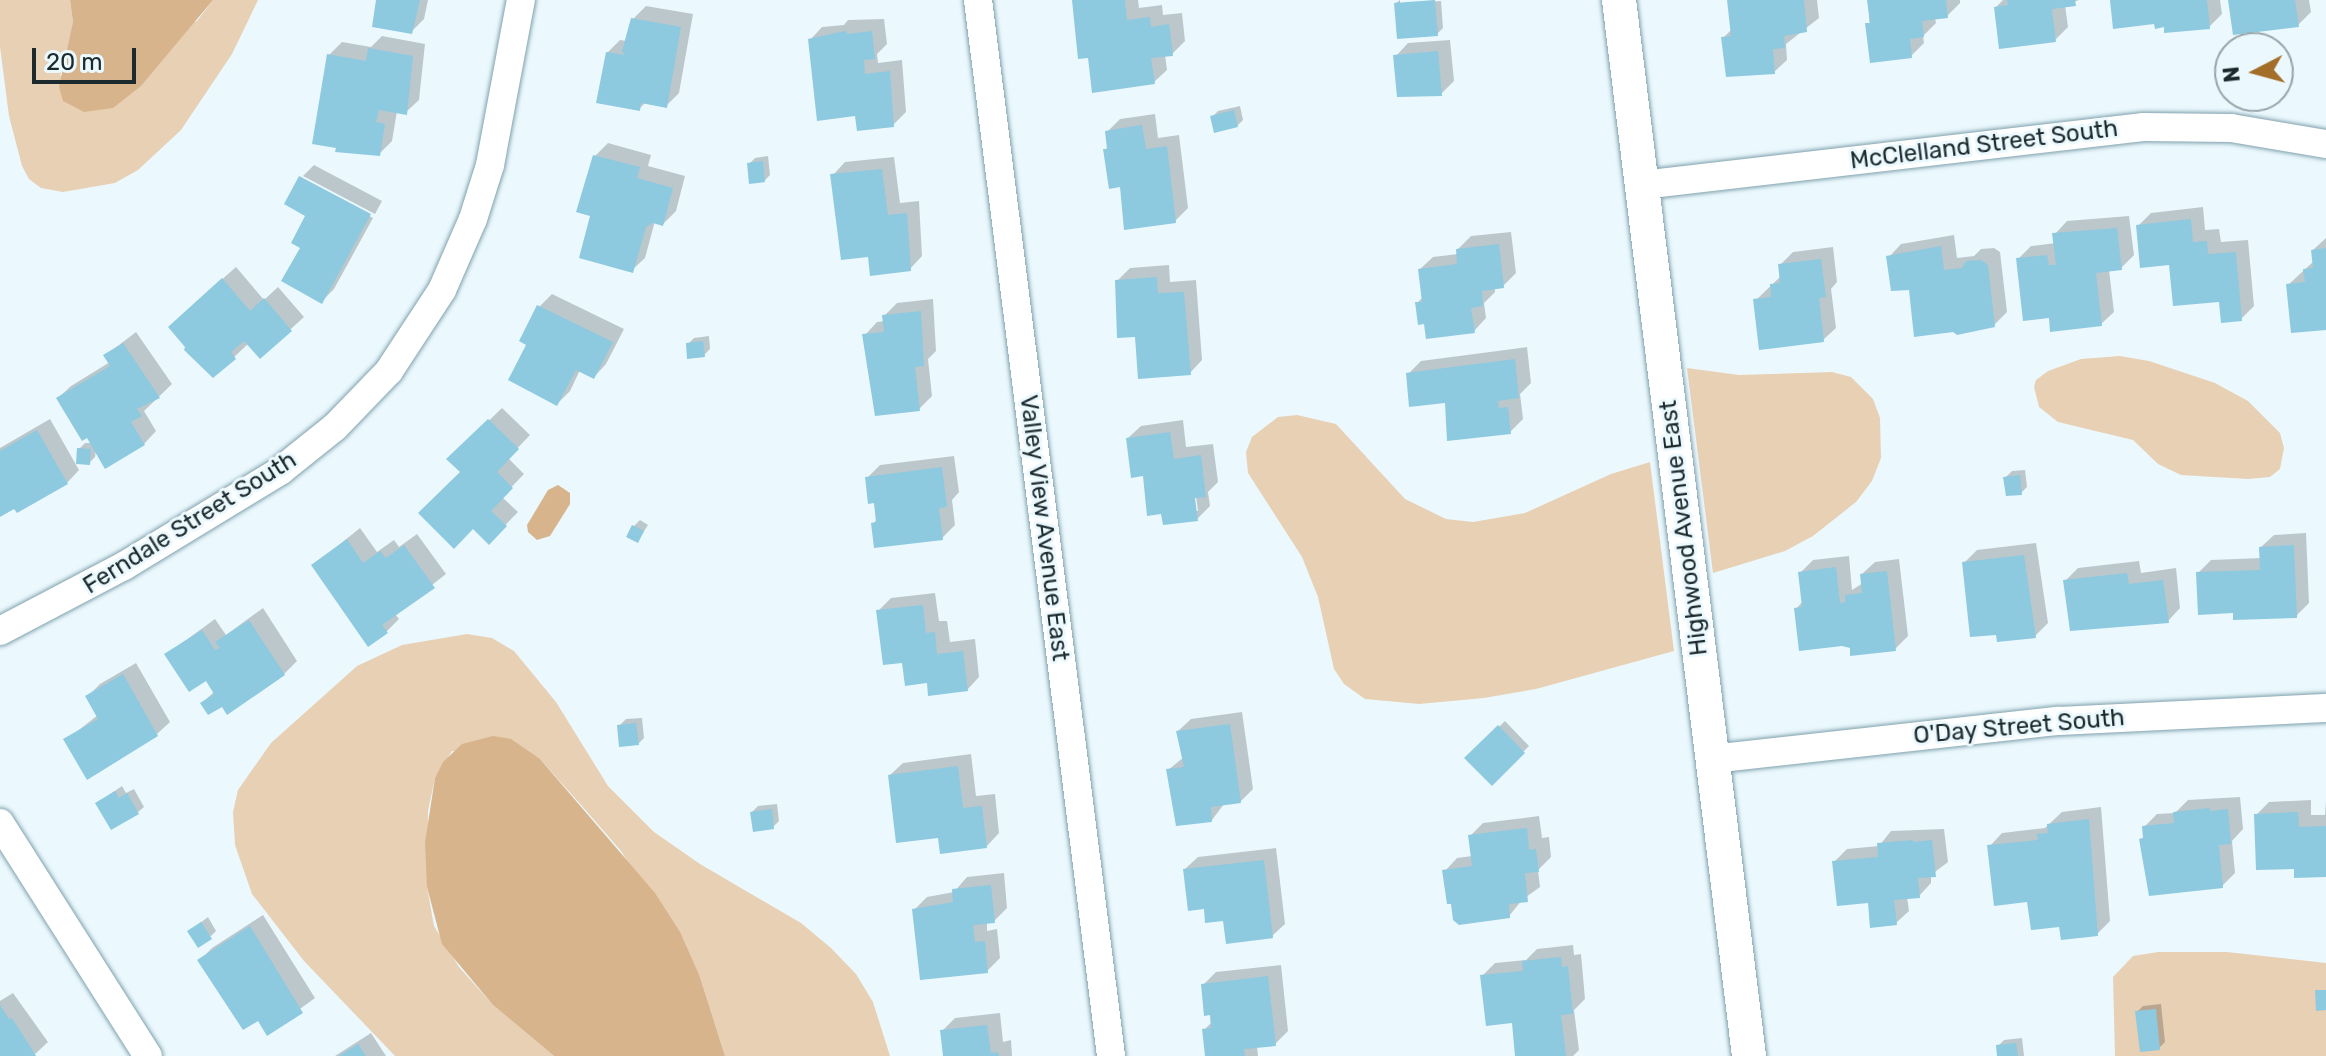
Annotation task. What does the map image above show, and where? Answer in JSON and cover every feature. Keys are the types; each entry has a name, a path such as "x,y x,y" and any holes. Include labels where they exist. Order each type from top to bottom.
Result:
{"street":[{"name":"Ferndale Street South","path":"0,631 124,566 280,471 335,427 389,371 427,316 469,232 490,165 521,0"},
{"name":"Valley View Avenue East","path":"978,0 1111,1056"},
{"name":"Highwood Avenue East","path":"1619,0 1749,1056"},
{"name":"McClelland Street South","path":"1642,185 2143,127 2231,128 2326,144"},
{"name":"O'Day Street South","path":"1712,759 2038,722 2326,708"},
{"path":"0,823 148,1056"}],"shaded area":[{"path":"0,0 70,0 73,22 70,45 60,76 197,21 213,0 258,0 232,54 181,130 138,170 115,183 63,192 41,188 29,179 22,166 9,116 0,47"},
{"path":"70,0 213,0 141,86 113,108 84,112 63,101 59,87 73,22"},
{"path":"2120,356 2149,361 2215,383 2248,401 2280,433 2284,448 2280,469 2270,477 2248,479 2181,475 2158,464 2133,440 2058,422 2039,407 2034,387 2036,380 2048,371 2081,359"},
{"path":"1687,368 1739,375 1832,372 1851,377 1873,399 1880,418 1881,458 1872,481 1856,502 1813,536 1785,551 1713,573"},
{"path":"1297,415 1336,424 1405,499 1446,519 1473,522 1525,513 1611,474 1650,462 1674,651 1536,689 1484,698 1419,704 1365,699 1344,684 1334,669 1318,597 1302,557 1248,473 1246,452 1252,437 1278,417"},
{"path":"558,485 570,493 570,504 550,536 537,540 528,532 527,525 548,490"},
{"path":"467,634 492,638 514,651 556,702 608,786 654,832 700,864 801,923 831,948 856,974 873,1002 890,1056 725,1056 700,977 621,851 540,759 452,751 435,778 428,811 427,887 434,926 459,967 493,1005 554,1056 395,1056 304,961 252,894 235,845 233,812 238,790 271,743 357,666 402,645"},
{"path":"493,736 511,739 540,759 655,893 680,932 700,977 725,1056 554,1056 493,1005 442,944 427,887 425,842 435,778 443,762 462,744"},
{"path":"2158,952 2227,952 2326,963 2326,1056 2115,1056 2113,977 2133,956"}],"building":[{"path":"376,0 420,0 412,34 372,27"},
{"path":"1072,0 1125,0 1127,20 1150,17 1151,27 1169,24 1173,56 1151,58 1155,84 1092,93 1088,58 1078,59"},
{"path":"1435,0 1438,36 1397,39 1394,3"},
{"path":"1727,0 1804,0 1807,32 1784,36 1785,48 1773,49 1775,74 1726,77 1721,37 1731,36"},
{"path":"1867,0 1946,0 1948,18 1922,21 1924,37 1910,39 1912,58 1870,63 1865,23 1870,23"},
{"path":"2007,0 2075,0 2076,6 2052,9 2056,42 1999,49 1994,7 2008,5"},
{"path":"2110,0 2207,0 2210,29 2164,33 2164,27 2155,29 2154,24 2113,29"},
{"path":"2228,0 2295,0 2299,27 2233,32"},
{"path":"631,18 681,27 667,108 641,103 640,111 596,103 606,52 625,55 622,51"},
{"path":"845,31 848,34 872,31 875,59 864,60 865,74 890,71 894,127 857,131 855,116 817,121 808,39"},
{"path":"368,48 413,56 407,115 379,110 376,122 385,124 380,156 335,152 336,148 312,144 327,54 366,61"},
{"path":"1438,51 1442,96 1397,97 1393,55"},
{"path":"1234,110 1238,127 1214,133 1210,116"},
{"path":"1142,125 1146,149 1167,146 1176,223 1124,230 1120,187 1109,189 1103,149 1107,149 1105,131"},
{"path":"593,155 640,167 637,178 673,188 663,226 653,223 646,227 633,273 579,258 590,216 576,212"},
{"path":"763,161 765,182 749,184 747,163"},
{"path":"882,169 888,215 907,213 911,271 870,276 868,257 841,260 830,174"},
{"path":"299,176 371,214 322,304 281,281 300,248 291,243 305,216 284,204"},
{"path":"2191,219 2193,242 2207,241 2208,254 2236,252 2242,321 2221,323 2219,302 2173,306 2169,265 2140,268 2136,225"},
{"path":"2117,228 2122,270 2096,273 2102,326 2050,332 2049,318 2023,321 2016,258 2047,255 2049,265 2056,265 2052,233"},
{"path":"1499,244 1504,288 1482,291 1483,306 1471,308 1475,333 1426,339 1424,324 1418,325 1415,302 1422,302 1418,269 1457,264 1456,249"},
{"path":"1941,246 1944,270 1962,268 1966,261 1981,260 1988,265 1995,327 1957,335 1953,332 1914,337 1909,290 1891,291 1886,256"},
{"path":"2326,248 2326,330 2291,333 2286,284 2305,282 2303,269 2313,268 2311,250"},
{"path":"1821,259 1826,297 1819,298 1824,342 1759,350 1753,299 1771,297 1770,284 1780,283 1778,264"},
{"path":"1157,277 1158,293 1184,292 1191,375 1138,379 1135,337 1117,338 1115,280"},
{"path":"222,278 250,311 264,298 292,331 260,359 244,341 231,352 236,359 213,378 184,350 185,347 168,327"},
{"path":"537,305 613,342 594,379 576,370 557,406 508,380 526,345 519,341"},
{"path":"921,311 924,366 915,367 920,411 875,416 862,334 884,332 882,315"},
{"path":"703,341 705,357 687,359 686,343"},
{"path":"123,343 160,398 137,409 142,416 131,422 145,445 105,469 87,438 82,441 56,398 110,366 103,355"},
{"path":"1515,359 1519,398 1498,401 1499,408 1508,407 1511,434 1447,441 1445,403 1409,407 1406,373"},
{"path":"488,419 519,449 497,472 513,488 491,511 507,526 489,545 473,529 454,549 418,513 460,472 446,459"},
{"path":"37,430 68,484 17,513 14,509 0,517 0,451"},
{"path":"1170,432 1174,459 1201,455 1206,497 1195,498 1198,521 1163,525 1161,514 1147,516 1143,476 1131,478 1126,438"},
{"path":"77,448 91,449 90,465 76,464"},
{"path":"942,467 947,507 939,508 943,540 874,548 871,523 876,522 874,503 868,504 865,477"},
{"path":"2020,475 2022,495 2006,496 2003,477"},
{"path":"632,525 644,531 638,543 626,537"},
{"path":"347,539 363,563 380,551 386,558 404,545 435,588 382,625 388,633 368,647 311,565"},
{"path":"2294,545 2297,618 2233,620 2233,613 2198,615 2196,572 2260,570 2259,547"},
{"path":"2024,555 2036,638 1997,642 1996,635 1970,637 1962,562"},
{"path":"1836,567 1840,603 1845,602 1845,595 1862,593 1860,574 1887,571 1896,651 1850,656 1850,648 1842,646 1799,651 1794,608 1802,607 1798,572"},
{"path":"2127,573 2129,584 2163,580 2169,623 2070,631 2063,580"},
{"path":"923,605 926,633 935,632 937,654 963,651 968,691 928,696 927,683 905,686 902,663 883,665 876,610"},
{"path":"249,620 285,675 227,715 222,707 208,715 200,703 214,694 206,681 189,692 164,654 202,630 215,650 220,648 215,642"},
{"path":"123,674 158,736 87,780 63,739 98,719 85,696"},
{"path":"636,723 639,745 619,747 617,725"},
{"path":"1230,724 1241,803 1211,807 1212,822 1176,826 1166,769 1184,767 1176,731"},
{"path":"1498,725 1525,753 1492,786 1464,758"},
{"path":"958,766 963,808 982,806 987,848 940,854 938,838 896,843 888,775"},
{"path":"115,791 119,798 127,793 139,814 111,830 95,803"},
{"path":"2210,808 2210,811 2228,809 2231,844 2219,845 2223,888 2149,896 2139,839 2143,838 2142,826 2174,823 2173,812"},
{"path":"772,809 774,829 753,832 750,812"},
{"path":"2298,812 2299,827 2326,826 2326,877 2294,878 2294,869 2256,870 2254,814"},
{"path":"2089,819 2098,936 2061,940 2059,927 2031,930 2027,902 1994,906 1987,845 2038,840 2037,834 2048,833 2047,824"},
{"path":"1527,828 1529,850 1536,849 1539,872 1525,873 1528,902 1509,904 1510,918 1459,925 1453,920 1451,904 1447,904 1442,870 1472,866 1468,835"},
{"path":"1932,840 1936,877 1918,878 1920,898 1894,900 1897,925 1870,928 1868,903 1837,906 1832,861 1878,857 1877,843"},
{"path":"1264,860 1273,938 1226,944 1223,921 1205,923 1204,909 1188,911 1183,869"},
{"path":"991,885 995,923 973,925 975,942 985,941 988,973 920,980 912,909 953,902 952,889"},
{"path":"201,922 212,939 198,948 187,931"},
{"path":"250,926 303,1013 267,1036 258,1021 243,1030 197,960"},
{"path":"1561,957 1562,967 1568,966 1573,1014 1561,1015 1566,1056 1515,1056 1512,1023 1486,1026 1480,975 1523,971 1522,961"},
{"path":"1268,976 1276,1046 1244,1049 1245,1056 1205,1056 1202,1029 1211,1028 1210,1015 1204,1016 1201,984"},
{"path":"2315,990 2326,990 2326,1010 2316,1011"},
{"path":"0,1005 9,1019 12,1018 36,1056 0,1056"},
{"path":"2156,1009 2160,1050 2140,1052 2135,1011"},
{"path":"987,1025 991,1053 998,1052 999,1056 943,1056 940,1030"},
{"path":"2016,1043 2018,1056 1997,1056 1996,1045"},
{"path":"358,1044 366,1056 339,1056"}]}
